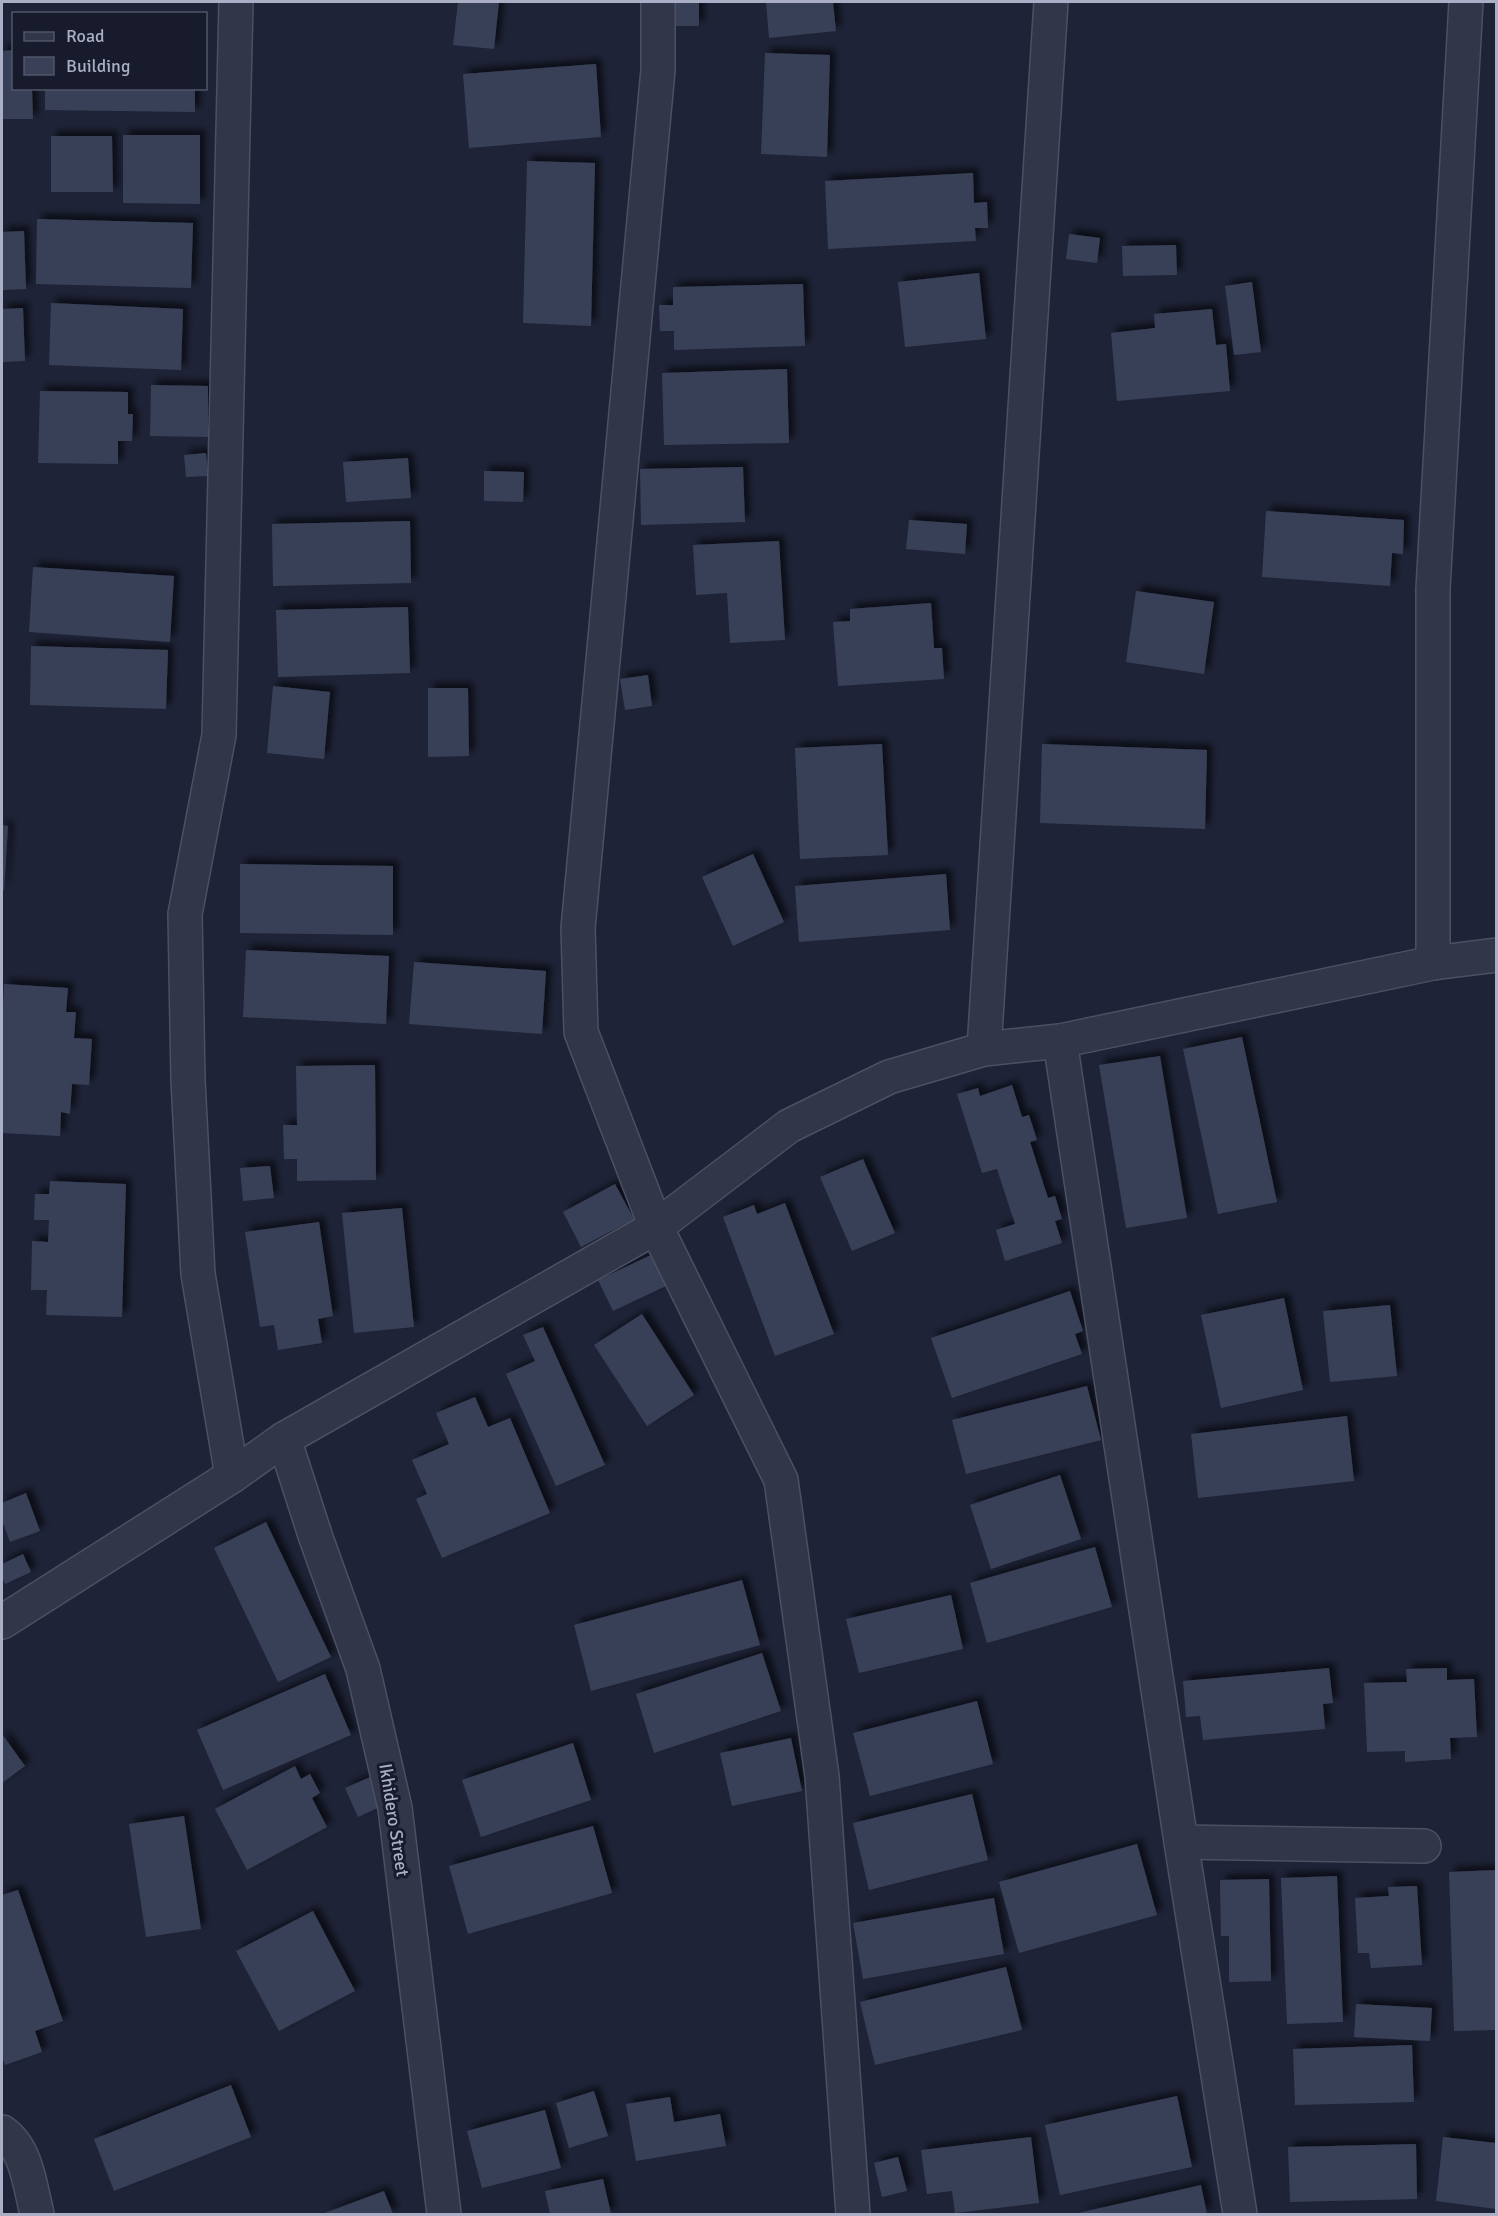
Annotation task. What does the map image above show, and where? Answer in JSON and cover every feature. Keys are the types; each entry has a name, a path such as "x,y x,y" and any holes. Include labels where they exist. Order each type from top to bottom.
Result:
{"street":[{"path":"232,1476 198,1274 188,1080 185,914 219,735 236,2"},
{"path":"658,2 658,70 578,928 581,1032 656,1227 781,1480 822,1776 853,2214"},
{"path":"984,1048 1051,2"},
{"path":"1433,963 1433,589 1466,2"},
{"path":"2,1622 232,1476 284,1439 656,1227 789,1126 889,1077 984,1048 1060,1041 1433,963 1497,955"},
{"path":"1060,1041 1181,1842 1240,2214"},
{"name":"Ikhidero Street","path":"284,1439 363,1670 395,1808 444,2214"},
{"path":"1181,1842 1424,1846"},
{"path":"2,2132 12,2139 24,2163 37,2214"}],"building":[{"path":"458,2 499,2 494,49 453,45"},
{"path":"670,2 699,2 699,26 670,26"},
{"path":"766,2 833,2 836,31 769,38"},
{"path":"12,50 12,90 32,90 33,119 2,119 2,51"},
{"path":"765,53 830,55 827,157 761,154"},
{"path":"596,64 601,137 469,148 463,74"},
{"path":"45,90 195,90 195,112 45,110"},
{"path":"123,135 200,135 200,204 123,203"},
{"path":"51,136 112,136 113,192 51,192"},
{"path":"527,161 595,163 591,326 523,323"},
{"path":"973,173 974,203 987,202 988,228 975,228 976,241 828,249 825,181"},
{"path":"37,219 193,223 191,288 36,284"},
{"path":"24,231 26,289 2,290 2,232"},
{"path":"1069,234 1100,238 1097,263 1066,259"},
{"path":"1176,245 1177,275 1123,276 1122,246"},
{"path":"979,273 986,339 905,347 898,282"},
{"path":"1252,282 1261,352 1234,355 1225,286"},
{"path":"803,284 805,346 674,350 674,331 660,331 659,305 673,305 673,287"},
{"path":"51,303 183,309 181,370 49,365"},
{"path":"23,308 25,361 2,362 2,309"},
{"path":"1212,309 1216,345 1226,344 1230,391 1117,401 1111,333 1155,328 1154,314"},
{"path":"787,369 789,443 664,445 662,373"},
{"path":"151,385 208,386 208,437 150,436"},
{"path":"40,391 128,392 128,414 133,414 132,441 118,441 118,464 38,463"},
{"path":"206,453 208,476 186,477 184,455"},
{"path":"408,458 411,498 346,502 343,462"},
{"path":"743,467 745,522 641,525 640,469"},
{"path":"484,471 524,472 523,502 484,501"},
{"path":"1266,511 1404,520 1403,554 1392,553 1390,586 1262,577"},
{"path":"909,520 967,524 965,554 906,549"},
{"path":"410,521 411,583 273,586 272,524"},
{"path":"779,541 785,640 730,643 727,593 696,595 693,545"},
{"path":"33,567 174,576 170,642 29,632"},
{"path":"1136,591 1214,602 1204,674 1126,662"},
{"path":"931,603 934,648 942,648 944,679 838,686 833,622 850,621 850,609"},
{"path":"408,607 410,673 278,677 276,610"},
{"path":"31,646 168,650 166,709 30,705"},
{"path":"648,675 652,706 625,710 620,679"},
{"path":"273,686 330,692 324,759 267,753"},
{"path":"428,688 468,688 469,756 428,757"},
{"path":"882,744 888,855 800,859 795,748"},
{"path":"1042,744 1207,750 1205,829 1040,823"},
{"path":"2,825 8,826 4,890 2,890"},
{"path":"753,854 784,922 733,946 702,877"},
{"path":"240,864 393,866 393,935 240,933"},
{"path":"946,874 950,930 799,942 795,886"},
{"path":"246,950 389,956 386,1024 243,1017"},
{"path":"414,962 546,971 542,1034 409,1024"},
{"path":"4,984 68,988 66,1012 76,1012 74,1038 92,1039 89,1085 72,1084 70,1114 61,1112 60,1136 2,1133"},
{"path":"1242,1037 1277,1202 1218,1214 1183,1049"},
{"path":"1160,1056 1187,1218 1126,1228 1099,1065"},
{"path":"375,1065 376,1180 297,1181 297,1159 284,1159 283,1125 297,1125 296,1066"},
{"path":"1012,1085 1022,1117 1029,1115 1037,1140 1030,1142 1048,1198 1055,1196 1062,1219 1055,1221 1062,1243 1005,1261 996,1230 1015,1224 997,1169 982,1173 957,1094 978,1088 980,1096"},
{"path":"863,1159 895,1233 852,1251 820,1177"},
{"path":"270,1166 274,1198 243,1201 240,1168"},
{"path":"50,1181 126,1184 122,1317 46,1315 47,1290 31,1290 32,1241 48,1242 49,1220 34,1220 35,1194 49,1194"},
{"path":"615,1184 634,1219 581,1247 563,1212"},
{"path":"785,1203 834,1334 775,1356 723,1217 754,1205 757,1214"},
{"path":"402,1208 414,1327 354,1333 342,1213"},
{"path":"319,1222 333,1316 318,1319 322,1343 278,1350 274,1325 260,1327 245,1232"},
{"path":"653,1254 668,1285 613,1311 598,1280"},
{"path":"1070,1291 1083,1331 1075,1334 1082,1354 952,1398 931,1338"},
{"path":"1284,1298 1303,1390 1221,1408 1201,1315"},
{"path":"1390,1305 1397,1376 1330,1382 1323,1311"},
{"path":"642,1314 694,1395 647,1426 594,1345"},
{"path":"543,1327 605,1465 556,1486 506,1374 535,1361 523,1335"},
{"path":"1087,1386 1101,1440 966,1474 952,1420"},
{"path":"475,1397 488,1427 510,1418 550,1513 442,1558 416,1499 427,1494 412,1460 449,1444 436,1413"},
{"path":"1347,1416 1354,1481 1198,1498 1191,1434"},
{"path":"1060,1475 1081,1539 991,1569 970,1505"},
{"path":"26,1493 40,1531 10,1542 2,1520 2,1503"},
{"path":"266,1522 331,1657 278,1682 214,1548"},
{"path":"1095,1547 1112,1607 987,1643 970,1583"},
{"path":"23,1554 31,1572 5,1584 2,1577 2,1564"},
{"path":"742,1580 760,1645 591,1691 574,1625"},
{"path":"951,1595 963,1649 859,1673 846,1619"},
{"path":"762,1653 781,1711 654,1753 636,1694"},
{"path":"1329,1668 1333,1703 1323,1704 1325,1729 1203,1740 1200,1716 1186,1717 1183,1681"},
{"path":"1447,1668 1447,1680 1474,1679 1477,1737 1450,1738 1451,1759 1405,1762 1405,1751 1367,1752 1364,1683 1407,1682 1406,1669"},
{"path":"325,1674 351,1735 223,1790 197,1730"},
{"path":"977,1701 993,1764 870,1796 853,1733"},
{"path":"2,1734 25,1766 2,1783"},
{"path":"791,1738 802,1791 732,1806 720,1753"},
{"path":"573,1743 591,1800 481,1837 462,1780"},
{"path":"295,1766 301,1779 310,1774 320,1793 312,1798 327,1827 247,1870 215,1809"},
{"path":"370,1777 384,1805 358,1817 345,1788"},
{"path":"972,1794 988,1860 869,1890 853,1823"},
{"path":"184,1816 201,1929 146,1937 129,1824"},
{"path":"593,1826 612,1893 468,1934 449,1866"},
{"path":"1137,1844 1157,1915 1019,1953 999,1882"},
{"path":"1496,1870 1496,2030 1454,2031 1449,1872"},
{"path":"1337,1876 1343,2022 1287,2024 1281,1878"},
{"path":"1269,1879 1271,1981 1229,1982 1229,1936 1221,1936 1220,1880"},
{"path":"1417,1886 1422,1965 1371,1968 1369,1953 1358,1953 1355,1898 1389,1896 1388,1887"},
{"path":"18,1890 63,2021 35,2031 42,2052 5,2065 2,2056 2,1895"},
{"path":"994,1898 1004,1954 863,1979 853,1923"},
{"path":"313,1911 355,1991 279,2031 236,1951"},
{"path":"1006,1967 1022,2030 875,2065 860,2002"},
{"path":"1356,2004 1432,2008 1430,2041 1354,2037"},
{"path":"1412,2045 1414,2102 1295,2105 1293,2049"},
{"path":"231,2085 251,2137 114,2191 94,2139"},
{"path":"594,2091 608,2136 569,2148 556,2103"},
{"path":"1177,2096 1192,2167 1060,2195 1045,2125"},
{"path":"670,2097 674,2122 720,2114 726,2146 636,2161 626,2104"},
{"path":"545,2110 561,2168 482,2188 467,2131"},
{"path":"1031,2137 1039,2203 955,2213 952,2191 927,2194 921,2150"},
{"path":"1443,2137 1496,2143 1496,2209 1436,2201"},
{"path":"1416,2144 1417,2199 1290,2202 1288,2147"},
{"path":"898,2157 907,2191 882,2197 874,2163"},
{"path":"603,2179 611,2214 550,2214 545,2191"},
{"path":"1201,2185 1207,2214 1074,2214"},
{"path":"384,2191 393,2214 322,2214"}]}
